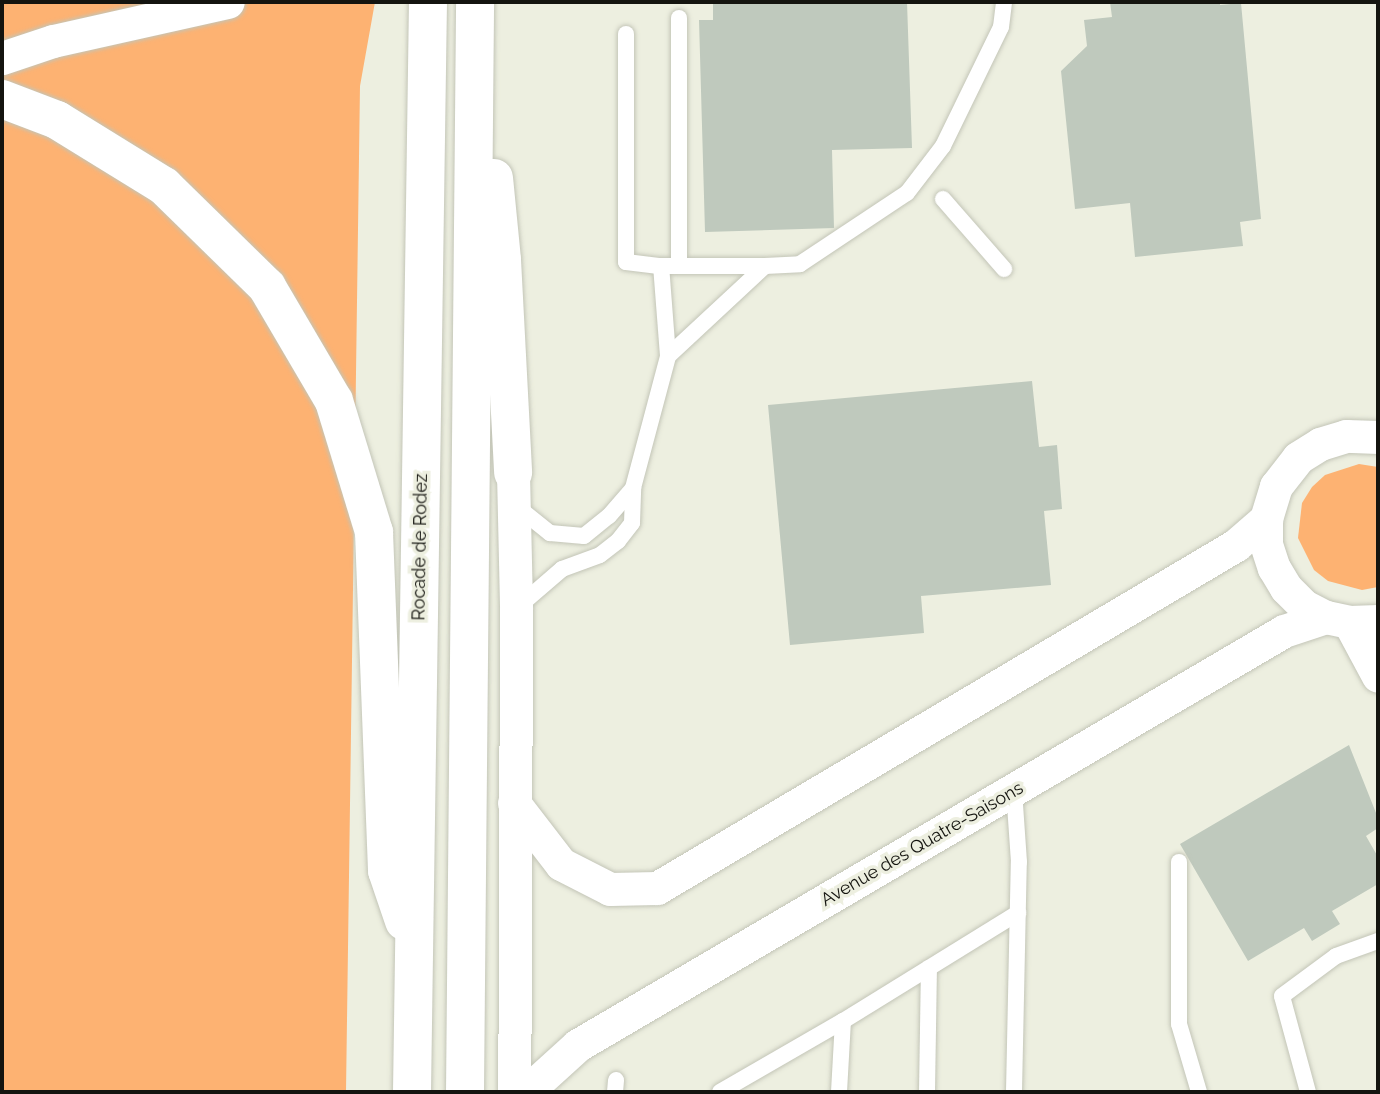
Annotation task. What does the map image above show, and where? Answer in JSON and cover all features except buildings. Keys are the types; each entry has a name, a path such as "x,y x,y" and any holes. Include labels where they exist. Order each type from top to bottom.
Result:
{"highway":[{"name":"Rocade de Rodez","path":"412,1092 428,2"},
{"path":"476,2 502,260 514,489"},
{"path":"465,1092 476,2"},
{"path":"2,99 57,120 164,186 267,287 334,401 374,532 387,871 414,949"}],"street":[{"path":"2,37 44,23 174,2"},
{"path":"2,58 53,41 228,2"},
{"path":"1378,438 1346,436 1320,444 1298,458 1276,486 1266,519 1266,544 1273,568 1286,588 1304,606 1351,620 1378,676"},
{"path":"514,489 514,1092"},
{"path":"514,803 561,864 610,889 657,888 1236,545 1266,519"},
{"name":"Avenue des Quatre-Saisons","path":"532,1092 536,1084 578,1045 1284,631 1351,620"}],"lane":[{"path":"626,34 626,262 679,267 800,264 907,193 943,146 1001,27 1004,2"},
{"path":"679,18 679,267"},
{"path":"943,199 1004,269"},
{"path":"516,610 562,569 600,555 618,541 632,523 633,488 668,356 661,266"},
{"path":"668,356 765,266"},
{"path":"514,489 550,533 584,536 609,516 633,488"},
{"path":"1014,790 1019,862 1014,1092"},
{"path":"1180,862 1179,1024 1199,1092"},
{"path":"720,1092 843,1021 1018,913"},
{"path":"1308,1092 1282,996 1336,956 1378,941"},
{"path":"927,1092 929,968"},
{"path":"839,1092 843,1021"}],"shaded area":[{"path":"2,2 375,2 360,86 346,1092 2,1092"},
{"path":"1359,464 1378,467 1378,587 1362,590 1328,581 1314,570 1298,538 1302,503 1312,487 1325,475"}]}
